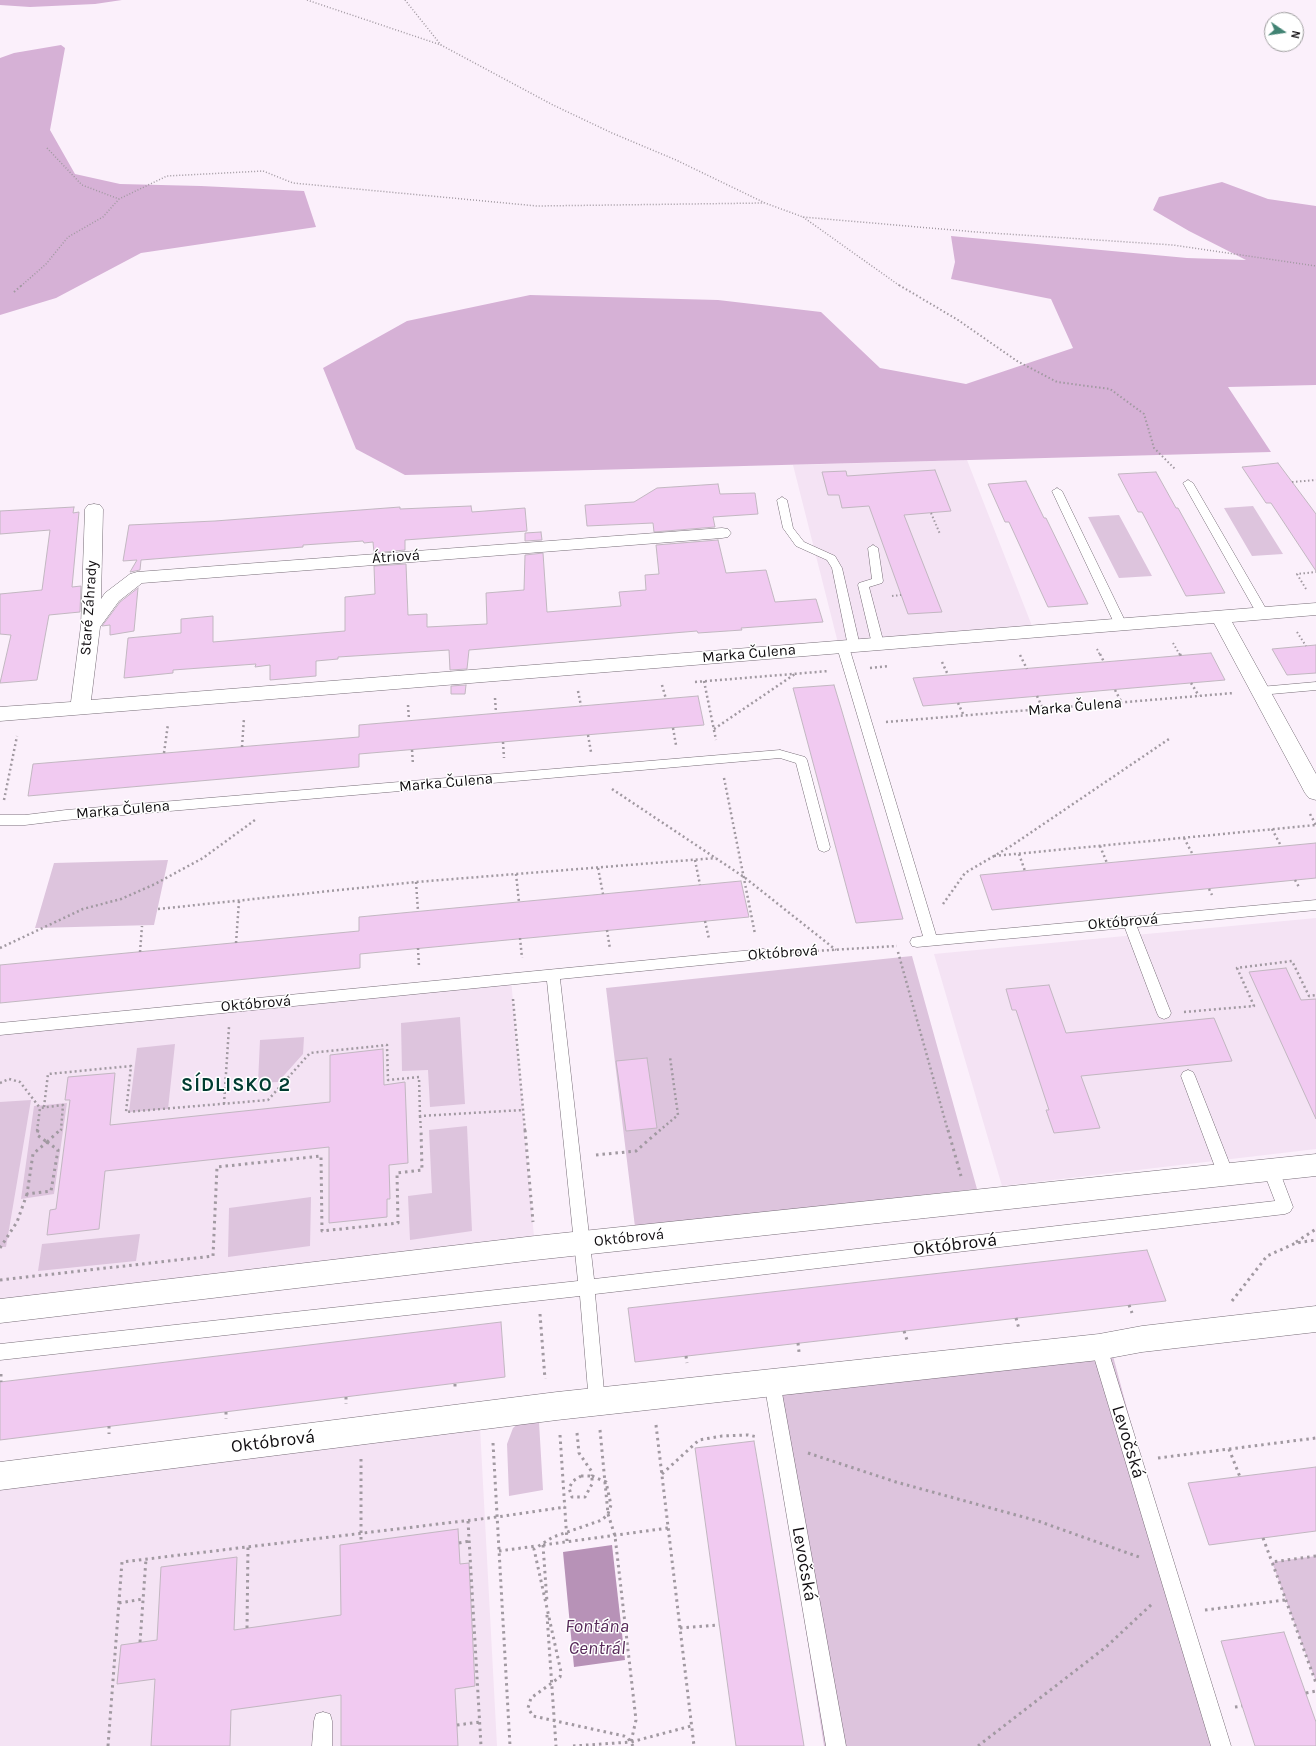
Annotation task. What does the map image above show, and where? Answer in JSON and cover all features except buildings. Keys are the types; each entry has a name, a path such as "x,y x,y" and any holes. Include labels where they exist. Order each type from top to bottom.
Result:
{"street":[{"name":"Staré Záhrady","path":"80,708 91,626 94,508"},
{"name":"Átriová","path":"91,626 112,597 137,578 722,533"},
{"name":"Marka Čulena","path":"0,714 1263,614 1313,601"},
{"path":"1220,617 1316,793"},
{"name":"Októbrová","path":"0,1311 583,1242 1316,1165"},
{"path":"597,1402 1099,1347 1142,1339 1316,1319"},
{"name":"Októbrová","path":"0,1476 491,1415 554,1409 597,1402"}],"lane":[{"path":"1188,483 1263,614"},
{"path":"1057,491 1121,625"},
{"path":"782,500 788,528 800,544 831,558 837,568 849,646 867,724 931,940"},
{"path":"873,548 878,581 864,585 878,644"},
{"path":"1260,691 1316,686"},
{"name":"Marka Čulena","path":"0,820 25,820 66,815 780,754 801,760 824,847"},
{"name":"Októbrová","path":"917,942 1316,905"},
{"path":"1129,922 1164,1013"},
{"name":"Októbrová","path":"0,1029 761,954"},
{"name":"Októbrová","path":"553,975 583,1242 597,1402"},
{"path":"1188,1076 1226,1175"},
{"name":"Októbrová","path":"0,1352 587,1288 1284,1207 1271,1170"},
{"name":"Levočská","path":"1099,1347 1221,1746"},
{"name":"Levočská","path":"772,1382 836,1746"},
{"path":"322,1746 323,1721"}],"path":[{"path":"307,0 441,45 553,105 676,160 765,203 803,217 976,232 1174,245 1316,266"},
{"path":"405,0 441,45"},
{"path":"47,148 82,185 119,198"},
{"path":"14,292 46,264 68,237 103,217 119,198 167,176 263,171 292,183 537,206 765,203"},
{"path":"803,217 901,287 958,320 1017,361 1057,382 1110,389 1144,414 1154,448 1188,483"},
{"path":"1292,482 1316,480"},
{"path":"931,513 940,534"},
{"path":"1313,601 1297,574 1316,572"},
{"path":"892,596 901,595"},
{"path":"1297,632 1306,646"},
{"path":"1174,643 1181,656"},
{"path":"1097,649 1104,662"},
{"path":"1020,655 1027,669"},
{"path":"942,662 948,675"},
{"path":"714,729 795,674"},
{"path":"704,681 761,954"},
{"path":"1191,683 1199,696"},
{"path":"662,685 666,699"},
{"path":"1115,690 1122,702"},
{"path":"578,691 582,706"},
{"name":"Marka Čulena","path":"867,724 1260,691"},
{"path":"1037,696 1043,709"},
{"path":"495,698 496,713"},
{"path":"958,703 964,716"},
{"path":"408,705 409,720"},
{"path":"242,747 244,718"},
{"path":"164,753 168,724"},
{"path":"0,820 17,736"},
{"path":"927,926 965,873 1011,846 1168,739"},
{"path":"612,788 744,877 836,950"},
{"path":"0,948 83,909 120,899 155,884 203,858 255,820"},
{"path":"994,856 1316,825"},
{"path":"1272,830 1280,846"},
{"path":"1184,838 1193,855"},
{"path":"1100,846 1107,863"},
{"path":"1019,854 1025,871"},
{"path":"158,909 416,882 716,858"},
{"path":"695,860 700,885"},
{"path":"598,868 603,894"},
{"path":"516,874 519,902"},
{"path":"416,882 418,911"},
{"path":"236,943 239,901"},
{"path":"140,952 142,926"},
{"name":"Októbrová","path":"761,954 896,946 917,942"},
{"path":"896,946 968,1202"},
{"path":"1164,1013 1254,1006 1237,968 1292,961 1309,996 1316,995"},
{"path":"511,979 535,1248"},
{"path":"224,1104 231,1007"},
{"path":"0,1280 213,1256 217,1167 321,1156 322,1231 398,1223 397,1173 422,1170 419,1077 388,1080 387,1045 310,1053 268,1100 126,1112 131,1066 48,1074 37,1135 58,1150 51,1191 27,1194"},
{"path":"573,1157 636,1151 678,1115 670,1057"},
{"path":"0,1083 9,1079 20,1082 42,1107"},
{"path":"0,1248 17,1222 27,1194 33,1154 61,1130 63,1105 42,1107"},
{"path":"420,1116 523,1110"},
{"path":"1209,1331 1267,1256 1296,1243 1316,1229"},
{"path":"1296,1243 1316,1240"},
{"path":"539,1293 554,1409 565,1507 567,1541"},
{"path":"652,1395 694,1746"},
{"path":"597,1402 606,1482 611,1505 608,1514 602,1520 567,1532 536,1546 534,1549 536,1564 561,1672 560,1677 531,1698 528,1708 533,1716 624,1736 632,1745"},
{"path":"554,1409 575,1419 579,1453 590,1467 592,1476 590,1489 585,1496 577,1498 572,1497 569,1488 573,1480 582,1476 592,1476 599,1477 606,1482"},
{"path":"491,1415 510,1746"},
{"path":"361,1431 361,1542"},
{"path":"662,1474 699,1440 722,1436 748,1435 814,1454 896,1482 1038,1521 1130,1555 1166,1563"},
{"path":"1134,1461 1316,1438"},
{"path":"1229,1449 1240,1477"},
{"path":"108,1746 122,1562 468,1521 565,1507"},
{"path":"608,1514 615,1536 636,1720 632,1745"},
{"path":"468,1521 481,1746"},
{"path":"499,1551 668,1528"},
{"path":"1263,1538 1316,1683"},
{"path":"459,1543 470,1541"},
{"path":"543,1545 556,1746"},
{"path":"247,1628 248,1546"},
{"path":"1272,1562 1316,1556"},
{"path":"140,1642 146,1558"},
{"path":"978,1746 1106,1647 1173,1586"},
{"path":"119,1603 143,1599"},
{"path":"1181,1613 1285,1600"},
{"path":"680,1628 719,1625"},
{"path":"1306,1693 1316,1692"},
{"path":"457,1726 480,1722"},
{"path":"573,1746 632,1745 691,1726"}],"shaded area":[{"path":"0,0 122,0 95,4 30,7 0,5"},
{"path":"61,45 65,48 50,130 75,174 120,184 304,191 316,227 141,253 56,298 0,315 0,58 14,53"},
{"path":"1222,182 1268,199 1316,206 1316,385 1228,387 1271,452 405,475 356,449 323,368 407,321 530,295 718,300 821,312 880,368 966,384 1073,348 1051,299 951,279 955,262 951,236 1187,258 1246,260 1189,231 1153,210 1159,197"},
{"path":"967,460 1034,631 839,647 793,465"},
{"path":"1253,506 1283,554 1252,556 1224,508"},
{"path":"1119,515 1152,576 1119,578 1088,517"},
{"path":"168,860 154,925 35,928 54,863"},
{"path":"1316,918 1316,1149 1002,1186 934,954"},
{"path":"912,956 977,1189 635,1227 606,988"},
{"path":"511,979 535,1248 0,1311 0,1029"},
{"path":"460,1017 465,1104 430,1107 428,1070 402,1071 401,1023"},
{"path":"304,1037 303,1054 278,1082 258,1083 260,1040"},
{"path":"175,1044 168,1109 129,1112 137,1048"},
{"path":"31,1100 6,1247 0,1247 0,1102"},
{"path":"67,1103 54,1194 21,1199 34,1106"},
{"path":"467,1126 472,1231 410,1240 408,1196 432,1193 429,1130"},
{"path":"311,1197 310,1246 228,1257 229,1208"},
{"path":"140,1234 136,1261 38,1271 42,1244"},
{"path":"1113,1356 1217,1746 824,1746 769,1393"},
{"path":"520,1422 539,1422 543,1490 509,1496 507,1444 513,1428"},
{"path":"480,1427 497,1746 0,1746 0,1486"},
{"path":"1316,1556 1316,1682 1272,1562"}],"water":[{"name":"Fontána Centrál","path":"612,1545 625,1660 574,1667 563,1552"}],"district":[{"name":"SÍDLISKO 2","path":"236,1086"}]}
